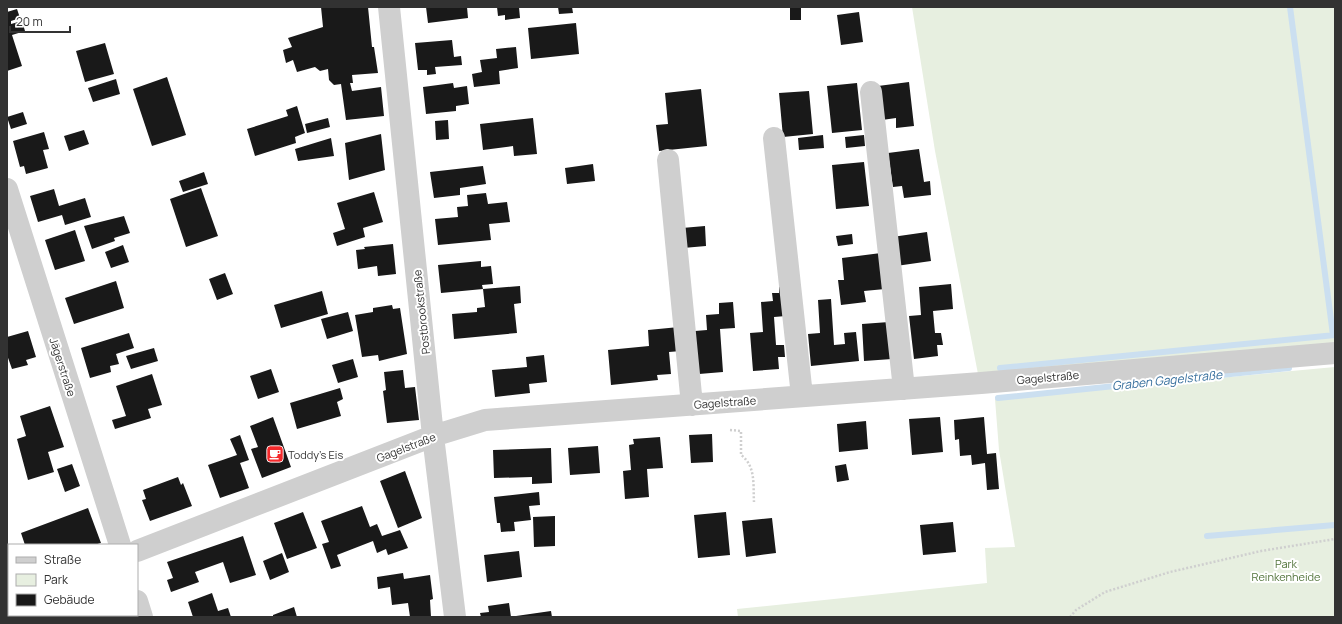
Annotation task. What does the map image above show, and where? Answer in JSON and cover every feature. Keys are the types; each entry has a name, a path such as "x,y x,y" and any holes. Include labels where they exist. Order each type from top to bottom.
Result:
{"street":[{"name":"Postbrookstraße","path":"389,7 433,436 455,617"},
{"path":"871,92 904,389"},
{"path":"774,138 802,396"},
{"path":"668,160 692,405"},
{"name":"Jägerstraße","path":"7,189 120,544"},
{"name":"Gagelstraße","path":"138,551 433,436 485,420 904,389 1335,353"},
{"path":"138,604 142,617"}],"path":[{"path":"730,430 741,431 741,455 748,460 752,467 754,502"},
{"path":"1070,617 1076,610 1105,592 1170,572 1261,551 1335,539"}],"green space":[{"path":"912,7 1335,7 1335,344 978,374 935,151"},
{"name":"Park Reinkenheide","path":"1335,367 1335,617 738,617 737,609 987,583 985,548 1015,547 999,450 995,399"}],"building":[{"path":"321,7 368,7 372,47 374,47 378,73 352,75 353,83 350,83 352,91 381,87 384,116 346,120 341,84 334,85 329,80 328,69 320,71 315,67 297,72 293,60 286,63 283,50 292,47 288,38 323,27"},
{"path":"426,7 467,7 468,18 428,23"},
{"path":"497,7 519,7 520,18 505,20 505,15 498,16"},
{"path":"558,7 572,7 573,13 559,14"},
{"path":"790,7 801,7 801,20 790,20"},
{"path":"17,9 20,18 11,21 11,24 22,21 25,31 12,35 22,66 7,71 7,12"},
{"path":"859,12 863,42 841,45 837,15"},
{"path":"576,23 579,54 531,59 528,28"},
{"path":"452,40 454,57 461,56 462,65 435,67 436,74 427,75 427,70 418,70 415,43"},
{"path":"105,43 114,74 85,82 76,51"},
{"path":"516,47 518,68 499,71 500,84 474,87 472,74 482,72 480,60 497,58 496,49"},
{"path":"167,77 186,135 152,146 133,89"},
{"path":"116,79 120,94 93,102 88,88"},
{"path":"909,82 914,126 896,128 896,118 882,120 878,86"},
{"path":"453,83 454,88 467,86 469,104 456,106 456,111 426,114 423,87"},
{"path":"857,83 862,130 832,133 827,86"},
{"path":"701,89 707,146 659,151 656,125 668,124 665,93"},
{"path":"809,91 813,134 783,137 779,93"},
{"path":"297,106 305,133 295,137 296,143 255,156 247,129 288,116 286,110"},
{"path":"23,112 27,124 11,129 7,117"},
{"path":"328,118 330,127 307,133 305,124"},
{"path":"533,118 537,154 514,156 513,146 483,150 480,124"},
{"path":"448,120 449,139 436,140 435,121"},
{"path":"84,130 89,144 69,151 64,136"},
{"path":"44,132 49,149 43,150 48,168 26,174 24,166 20,167 13,141"},
{"path":"381,134 385,170 349,180 345,143"},
{"path":"823,135 824,148 799,150 798,138"},
{"path":"864,135 865,146 846,148 845,137"},
{"path":"331,138 334,156 298,161 295,149"},
{"path":"919,149 924,182 930,181 931,195 904,198 902,186 893,187 888,153"},
{"path":"864,162 869,206 836,209 832,165"},
{"path":"593,164 595,181 567,184 565,168"},
{"path":"483,166 486,184 460,188 460,195 434,198 430,172"},
{"path":"204,172 208,184 183,192 179,181"},
{"path":"201,188 218,236 186,247 170,199"},
{"path":"54,189 59,206 85,198 91,217 65,225 62,215 38,222 30,196"},
{"path":"374,192 383,222 363,228 365,237 337,246 333,233 345,229 337,203"},
{"path":"486,193 488,204 507,202 510,222 489,224 491,240 438,245 435,219 458,217 457,207 468,206 467,195"},
{"path":"124,216 130,233 114,238 115,241 92,249 84,226"},
{"path":"705,226 706,246 683,248 682,228"},
{"path":"75,230 85,261 55,270 45,240"},
{"path":"927,232 931,261 896,266 892,237"},
{"path":"852,234 853,244 838,246 836,236"},
{"path":"393,244 396,274 378,276 377,266 358,269 356,250 365,249 364,247"},
{"path":"123,245 129,262 111,268 105,252"},
{"path":"881,253 885,289 864,291 866,302 841,305 838,280 844,280 842,258"},
{"path":"481,261 481,267 491,266 493,284 482,285 483,289 441,293 438,265"},
{"path":"225,273 233,294 217,300 209,279"},
{"path":"116,281 124,308 74,324 65,298"},
{"path":"951,284 953,309 933,311 935,333 941,333 943,345 937,345 938,356 914,359 909,316 921,315 919,287"},
{"path":"520,286 521,303 514,304 517,333 454,339 452,314 477,312 477,308 485,307 483,289"},
{"path":"779,287 784,287 786,316 774,317 776,345 784,345 785,357 778,357 779,369 753,371 750,333 763,332 761,302 773,301 772,293 779,293"},
{"path":"322,291 328,314 281,328 274,305"},
{"path":"831,299 834,345 845,344 844,333 856,332 859,361 811,366 808,334 820,333 818,300"},
{"path":"733,302 735,328 720,329 723,372 699,374 695,331 707,330 706,315 719,314 719,303"},
{"path":"392,305 393,309 400,308 407,354 379,361 378,355 362,357 355,315 373,312 373,308"},
{"path":"348,312 353,331 327,339 321,319"},
{"path":"889,322 892,359 864,361 862,324"},
{"path":"679,327 681,351 669,352 671,374 657,375 658,380 611,385 608,350 649,346 648,330"},
{"path":"28,331 36,357 26,360 28,365 12,369 7,355 7,337"},
{"path":"129,333 134,348 116,354 119,364 110,366 111,372 90,378 81,348"},
{"path":"154,348 158,361 131,369 126,356"},
{"path":"544,355 547,382 529,384 530,393 495,397 492,370 527,367 526,357"},
{"path":"353,359 358,377 338,383 332,365"},
{"path":"271,369 279,392 258,399 250,376"},
{"path":"403,370 405,388 415,387 419,420 387,423 383,391 386,390 384,372"},
{"path":"152,374 162,405 148,409 151,418 115,429 112,420 126,416 116,386"},
{"path":"340,388 343,399 337,402 341,416 297,429 290,403"},
{"path":"50,406 64,447 48,452 54,472 28,480 17,439 26,436 20,416"},
{"path":"273,417 291,467 262,478 251,449 258,447 250,426"},
{"path":"940,417 943,452 912,455 909,419"},
{"path":"984,417 987,454 996,453 999,489 987,490 985,463 972,465 971,455 960,456 959,439 955,440 954,420"},
{"path":"866,421 868,449 839,452 837,424"},
{"path":"712,434 713,462 691,463 689,435"},
{"path":"240,435 249,460 240,463 249,488 220,498 208,465 237,455 230,439"},
{"path":"660,437 663,468 647,469 649,497 625,499 623,471 631,470 629,445 634,444 633,439"},
{"path":"598,446 600,473 570,475 568,448"},
{"path":"551,448 552,483 532,484 532,477 494,478 493,450"},
{"path":"72,464 80,486 65,492 57,469"},
{"path":"846,464 849,480 837,482 835,466"},
{"path":"405,471 422,518 398,528 380,481"},
{"path":"178,477 181,485 183,483 192,506 150,521 142,500 146,499 143,490"},
{"path":"539,492 540,505 529,506 531,520 514,522 515,531 501,532 500,523 497,523 494,497"},
{"path":"362,506 370,527 377,524 382,536 400,530 408,548 388,555 386,549 377,553 373,541 337,555 341,566 331,569 322,544 329,542 321,521"},
{"path":"88,508 101,543 25,544 21,533"},
{"path":"303,512 317,548 287,559 274,523"},
{"path":"726,512 730,555 698,558 694,515"},
{"path":"555,516 555,546 534,547 533,517"},
{"path":"772,518 776,553 746,557 742,521"},
{"path":"953,522 956,552 923,555 920,525"},
{"path":"243,536 256,575 230,583 223,562 195,572 199,582 171,592 167,580 173,578 167,562"},
{"path":"519,551 522,577 487,582 484,555"},
{"path":"282,553 289,572 270,580 263,561"},
{"path":"403,573 404,579 430,575 433,599 430,600 431,617 410,617 408,603 392,605 390,587 378,589 377,577"},
{"path":"212,593 218,611 228,608 231,617 193,617 188,602"},
{"path":"509,603 511,617 481,617 480,613 489,612 488,606"},
{"path":"294,607 297,617 273,617 273,615"},
{"path":"551,611 552,617 516,617 516,616"},
{"path":"46,616 46,617 13,617"},
{"path":"82,616 117,617 83,617"}],"waterway":[{"path":"1290,7 1333,335"},
{"path":"1000,368 1335,335"},
{"name":"Graben Gagelstraße","path":"998,398 1289,368"},
{"path":"1207,536 1335,525"}],"place":[{"name":"Toddy's Eis","path":"275,454"}]}
